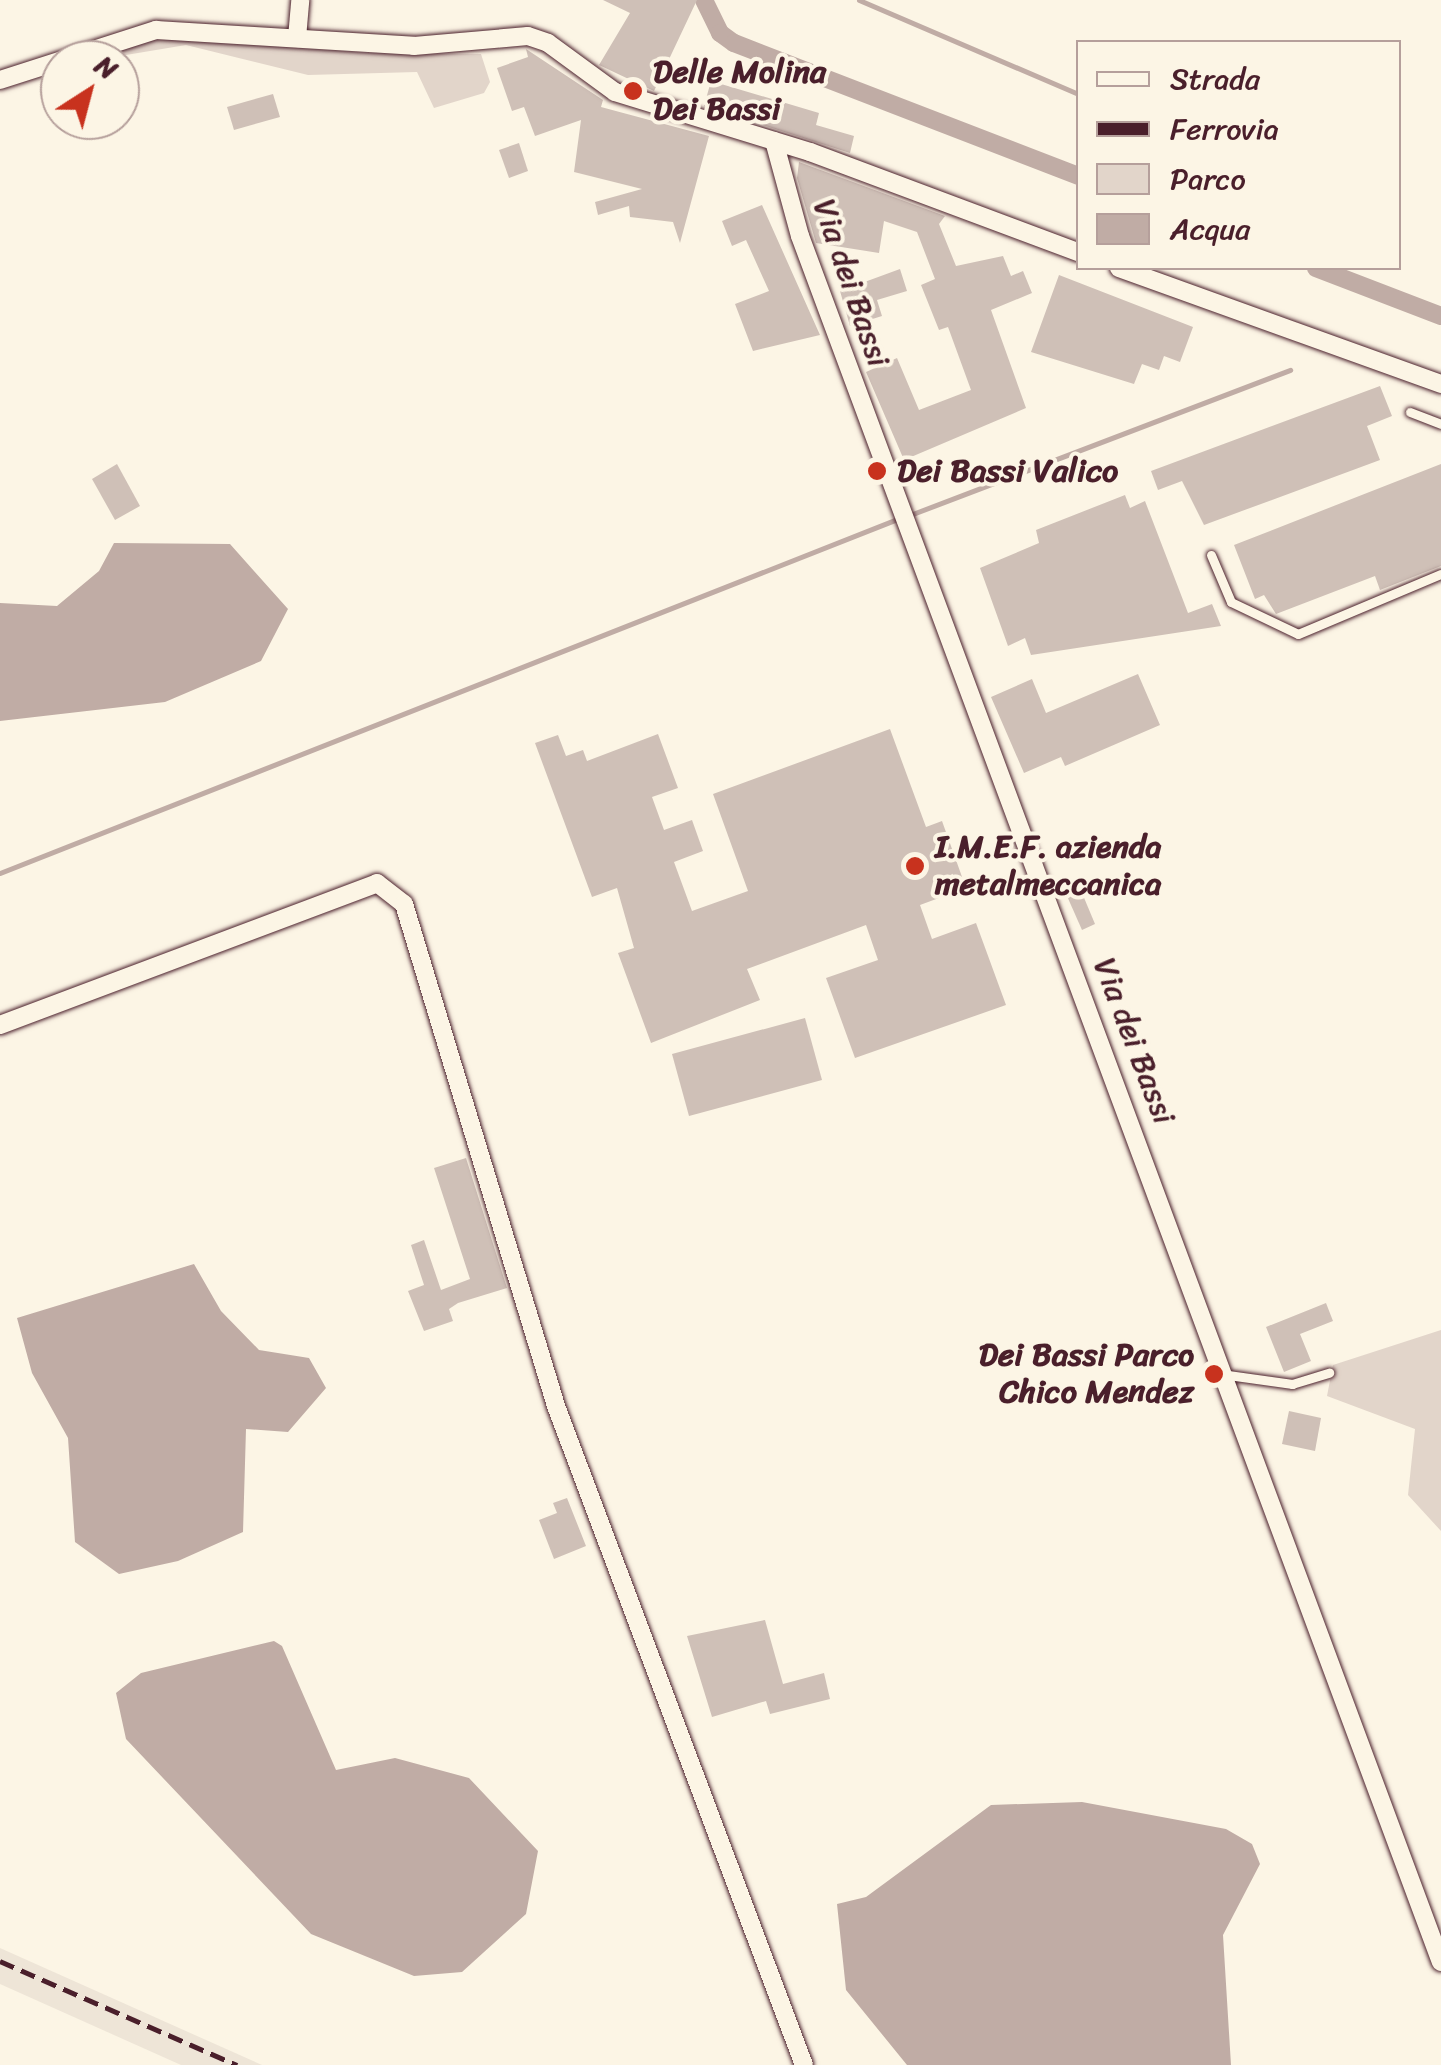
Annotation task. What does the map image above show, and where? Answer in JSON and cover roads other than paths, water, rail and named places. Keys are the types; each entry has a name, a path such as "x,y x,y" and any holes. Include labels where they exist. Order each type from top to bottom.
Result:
{"street":[{"path":"297,29 300,0"},
{"path":"0,80 156,30 297,29 414,46 528,36 615,92 774,141 1076,251"},
{"name":"Via dei Bassi","path":"774,141 800,236 1228,1375 1441,1962"},
{"path":"1125,270 1441,384"},
{"path":"0,1025 377,883 404,904 556,1406 804,2065"}],"lane":[{"path":"1410,412 1441,424"},
{"path":"1211,555 1232,602 1298,634 1441,574"},
{"path":"1228,1375 1292,1384 1329,1373"}],"water":[{"path":"114,543 230,544 288,609 261,661 165,702 0,721 0,603 57,606 99,571"},
{"path":"194,1264 221,1311 259,1350 309,1358 326,1388 288,1432 246,1429 243,1532 178,1561 119,1574 75,1542 68,1438 32,1373 17,1318"},
{"path":"274,1641 282,1646 336,1770 395,1758 469,1778 538,1851 526,1914 462,1972 414,1976 311,1934 126,1739 116,1693 141,1673"},
{"path":"1082,1802 1226,1829 1252,1844 1260,1864 1223,1935 1231,2065 907,2065 846,1990 837,1904 866,1897 991,1805"}],"waterway":[{"path":"704,0 720,33 734,43 1076,175"},
{"path":"859,0 1076,93"},
{"path":"1321,270 1441,316"},
{"path":"910,515 1290,370"},
{"path":"0,873 900,518"}],"railway":[{"path":"0,1961 237,2065"}],"place":[{"name":"Delle Molina Dei Bassi","path":"633,91"},
{"name":"Dei Bassi Valico","path":"877,471"},
{"name":"I.M.E.F. azienda metalmeccanica","path":"915,866"},
{"name":"Dei Bassi Parco Chico Mendez","path":"1214,1374"}]}
